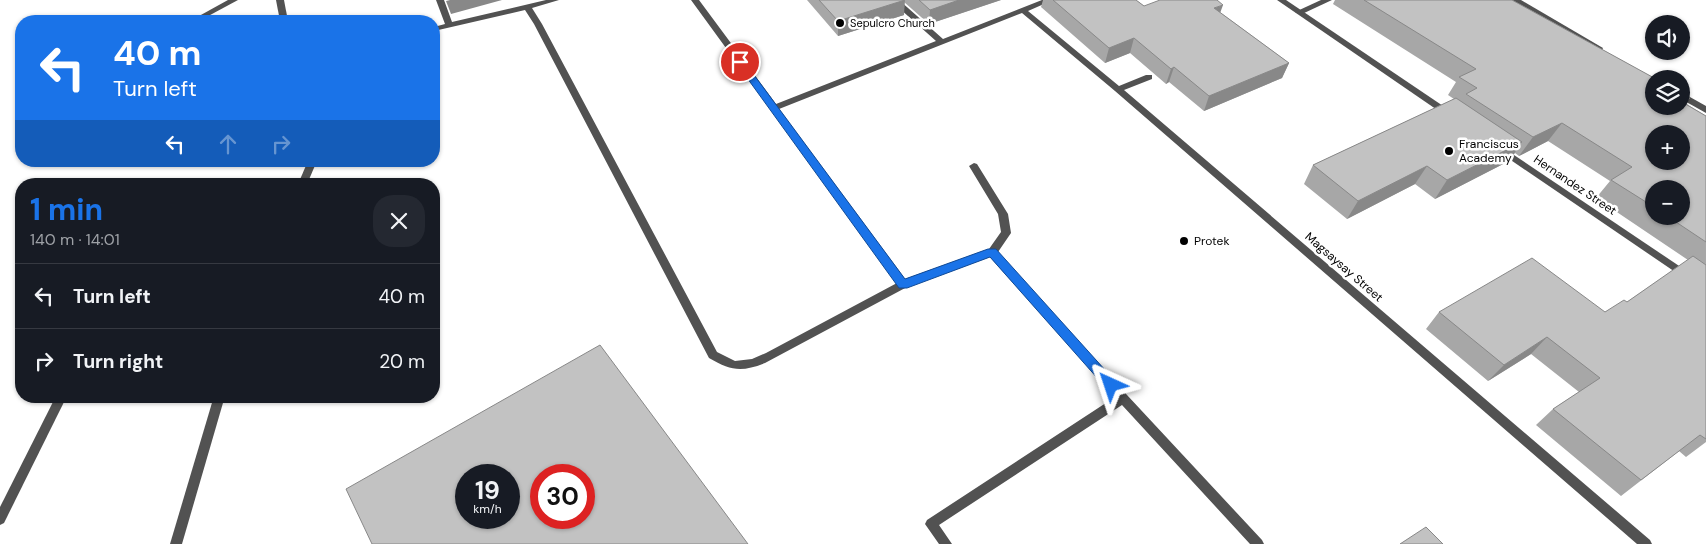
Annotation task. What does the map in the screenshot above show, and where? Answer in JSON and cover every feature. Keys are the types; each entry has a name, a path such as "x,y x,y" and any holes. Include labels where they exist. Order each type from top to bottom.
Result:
{"street":[{"path":"205,15 234,0"},
{"path":"280,0 283,15"},
{"path":"440,0 449,25"},
{"path":"440,27 555,0"},
{"path":"696,0 903,284"},
{"path":"894,0 942,42"},
{"path":"774,108 1049,0"},
{"path":"1281,0 1454,117"},
{"path":"1299,12 1328,0"},
{"path":"1515,0 1610,55"},
{"path":"527,8 538,24 713,355 727,364 738,367 748,366 903,284 992,252 1006,233 1002,214 974,166"},
{"name":"Magsaysay Street","path":"1024,11 1118,89 1646,544"},
{"path":"1118,89 1148,77"},
{"path":"1690,100 1706,110"},
{"name":"Hernandez Street","path":"1494,145 1706,289"},
{"path":"992,252 1258,544"},
{"path":"946,544 931,524 1123,398"},
{"path":"0,519 58,403"},
{"path":"176,544 218,403"}],"building":[{"path":"819,0 905,0 838,21"},
{"path":"919,0 959,0 930,10"},
{"path":"1053,0 1136,0 1144,6 1160,0 1217,0 1223,5 1214,8 1289,63 1209,96 1174,67 1171,69 1134,38 1109,48"},
{"path":"1364,0 1512,0 1645,73 1645,115 1690,115 1690,107 1706,116 1706,242 1680,225 1690,225 1690,180 1645,180 1645,201 1611,180 1632,167 1562,123 1533,137 1466,94 1477,88 1459,77 1476,69"},
{"path":"1456,98 1522,142 1447,180 1427,166 1358,201 1313,165"},
{"path":"1693,256 1706,265 1706,439 1700,435 1641,480 1553,409 1600,378 1547,337 1504,365 1439,312 1532,258 1605,312 1624,300 1627,302"},
{"path":"600,345 748,544 372,544 346,489"},
{"path":"1426,527 1443,544 1400,544"}],"place":[{"name":"Sepulcro Church","path":"840,23"},
{"name":"Franciscus Academy","path":"1449,151"},
{"name":"Protek","path":"1184,241"}],"route":[{"path":"740,62 903,284 992,252 1111,385"}]}
